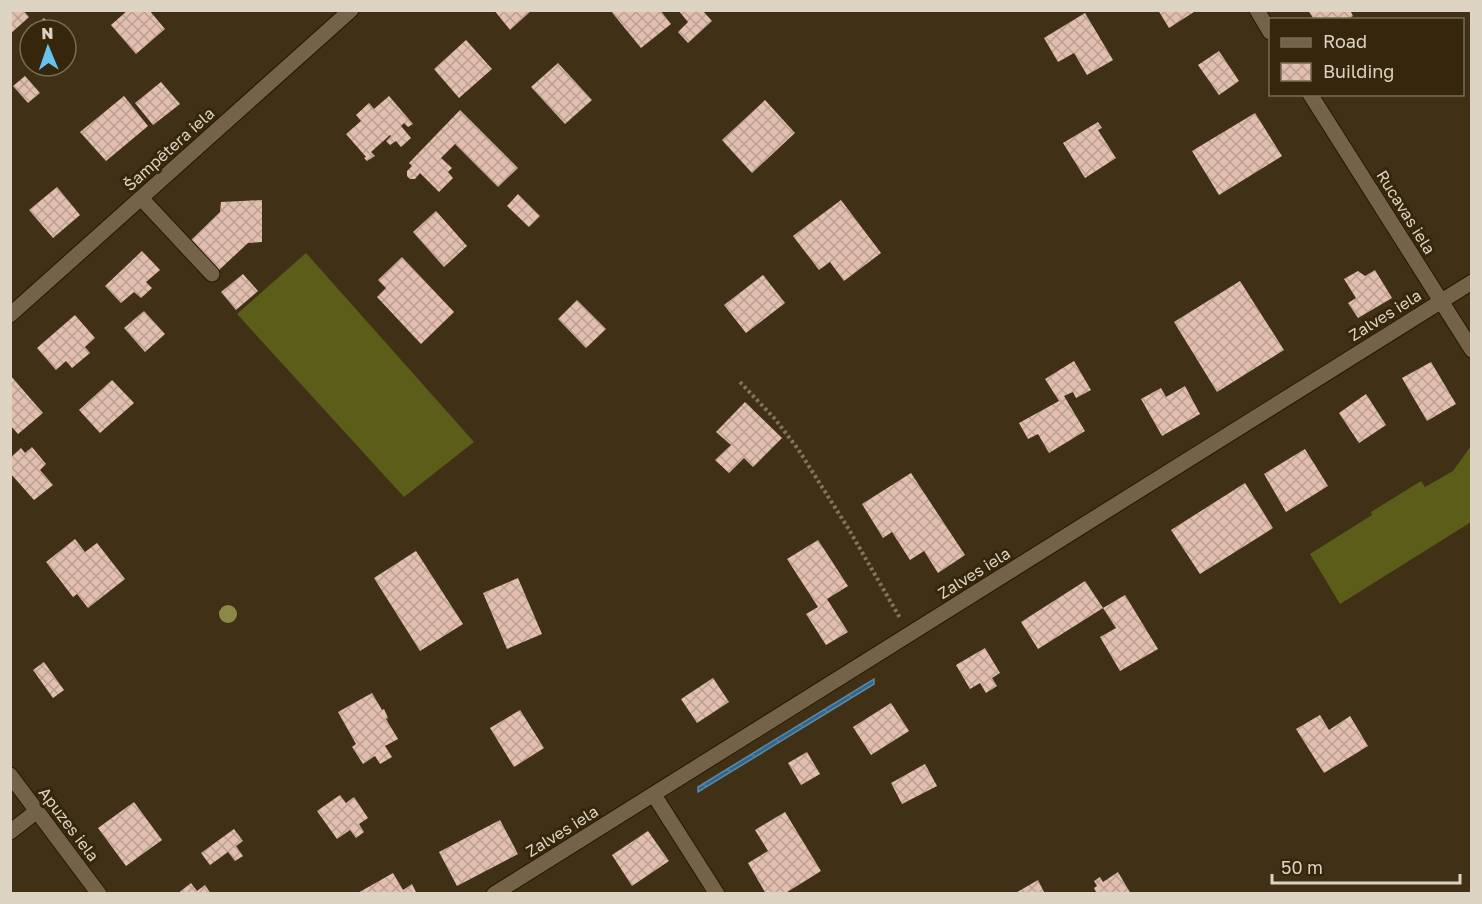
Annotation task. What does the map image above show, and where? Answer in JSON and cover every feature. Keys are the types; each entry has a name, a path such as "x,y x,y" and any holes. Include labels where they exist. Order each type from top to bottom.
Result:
{"street":[{"name":"Šampētera iela","path":"10,315 351,10"},
{"path":"1257,10 1269,30"},
{"name":"Rucavas iela","path":"1311,96 1472,350"},
{"path":"141,198 212,274"},
{"name":"Zalves iela","path":"494,894 1472,282"},
{"name":"Apuzes iela","path":"10,776 99,894"},
{"path":"654,795 717,894"},
{"path":"10,832 37,811"}],"path":[{"path":"740,382 775,419 798,449 848,528 910,634"}],"shaded area":[{"path":"306,253 474,442 404,497 237,314"},
{"path":"1471,446 1471,522 1340,604 1310,554 1421,481 1425,487 1453,471"}],"water":[{"path":"874,679 874,684 698,792 698,787"}],"building":[{"path":"10,10 23,10 29,17 18,18 18,27 10,34"},
{"path":"128,10 149,10 165,29 136,54 111,25"},
{"path":"494,10 532,10 510,30"},
{"path":"610,10 660,10 671,24 641,48"},
{"path":"678,10 702,10 712,21 688,43 678,32 688,22"},
{"path":"1158,10 1197,10 1169,28"},
{"path":"1308,10 1350,10 1353,16 1350,18 1313,18"},
{"path":"1085,13 1113,60 1087,75 1074,53 1058,62 1044,38"},
{"path":"466,40 492,69 459,98 434,69"},
{"path":"1219,51 1239,81 1219,95 1198,65"},
{"path":"558,63 592,100 565,124 531,87"},
{"path":"23,78 27,78 40,93 28,103 13,86"},
{"path":"161,82 180,104 153,125 135,103"},
{"path":"124,96 148,126 106,161 80,132"},
{"path":"389,96 413,124 408,127 404,123 401,126 411,138 401,147 396,141 390,145 386,141 390,135 371,152 375,156 367,161 346,134 361,121 356,115 369,103 374,109"},
{"path":"765,100 795,133 752,173 722,140"},
{"path":"460,110 518,168 498,187 455,144 441,158 452,168 448,172 453,178 439,192 420,173 415,179 407,176 407,171 412,166 409,163"},
{"path":"1255,113 1282,156 1219,195 1192,151"},
{"path":"1098,122 1102,128 1098,130 1116,158 1085,178 1063,143"},
{"path":"57,187 80,215 53,238 29,210"},
{"path":"518,194 540,216 529,227 507,206"},
{"path":"262,200 262,242 248,243 219,270 189,242 220,212 221,202"},
{"path":"841,200 881,253 844,281 830,262 819,270 793,236"},
{"path":"436,211 467,246 444,267 413,232"},
{"path":"142,251 160,270 146,282 152,288 141,298 134,292 121,303 105,286"},
{"path":"402,257 454,312 421,344 377,297 386,288 378,280"},
{"path":"1375,270 1392,298 1358,318 1348,303 1356,298 1344,279 1358,271 1365,276"},
{"path":"243,274 258,291 236,310 221,292"},
{"path":"763,275 785,303 746,333 724,305"},
{"path":"1240,281 1284,350 1217,392 1174,322"},
{"path":"577,300 606,329 586,348 558,319"},
{"path":"144,311 165,334 145,352 124,328"},
{"path":"75,315 95,338 85,347 90,353 72,368 66,361 56,370 37,348"},
{"path":"1074,361 1091,390 1076,398 1073,392 1064,396 1085,431 1049,453 1038,434 1028,439 1019,423 1059,401 1045,379"},
{"path":"1431,362 1456,404 1427,421 1402,378"},
{"path":"10,375 43,413 18,434 10,425"},
{"path":"112,380 134,403 100,433 79,410"},
{"path":"1185,386 1200,414 1162,436 1141,399 1161,388 1166,397"},
{"path":"1366,394 1386,425 1359,443 1339,413"},
{"path":"745,402 782,438 753,467 744,458 729,473 715,460 731,445 716,432"},
{"path":"32,447 46,464 40,470 53,485 34,500 10,473 10,458 21,448 25,453"},
{"path":"1305,449 1328,486 1286,512 1264,474"},
{"path":"911,473 965,555 938,573 924,551 910,560 892,532 883,538 862,504"},
{"path":"1245,483 1273,528 1200,574 1171,530"},
{"path":"75,539 85,552 97,543 125,579 88,608 77,594 73,597 46,562"},
{"path":"818,540 848,586 827,599 848,632 826,645 806,614 818,607 787,559"},
{"path":"416,551 463,624 420,651 374,578"},
{"path":"518,578 542,634 507,649 483,593"},
{"path":"1085,581 1103,608 1038,649 1021,622"},
{"path":"1125,595 1158,649 1120,671 1100,637 1116,628 1103,608"},
{"path":"985,648 1000,673 992,678 997,686 986,693 980,683 970,689 956,665"},
{"path":"44,662 64,690 53,698 33,670"},
{"path":"713,678 729,702 697,723 681,699"},
{"path":"372,693 382,710 384,709 388,718 386,719 398,739 385,746 392,757 380,764 375,756 363,764 352,747 356,744 338,712"},
{"path":"891,703 909,731 871,755 853,727"},
{"path":"520,710 544,748 514,767 490,728"},
{"path":"1320,715 1329,730 1350,716 1368,746 1324,773 1296,729"},
{"path":"807,752 820,774 801,785 788,763"},
{"path":"925,764 937,786 902,804 891,783"},
{"path":"340,795 346,803 354,797 368,818 359,824 364,832 356,838 350,830 337,839 317,811"},
{"path":"134,802 162,840 126,866 98,828"},
{"path":"785,812 821,871 784,894 766,894 748,863 768,851 755,830"},
{"path":"500,820 518,854 457,886 439,852"},
{"path":"234,829 243,841 236,846 243,856 235,861 228,852 210,865 201,853"},
{"path":"648,831 669,861 632,886 612,855"},
{"path":"1118,872 1131,894 1097,894 1094,881 1100,877 1103,882"},
{"path":"393,873 403,890 412,884 417,894 356,894"},
{"path":"1038,880 1045,894 1014,894"},
{"path":"191,883 197,891 205,885 211,894 177,894"}]}
